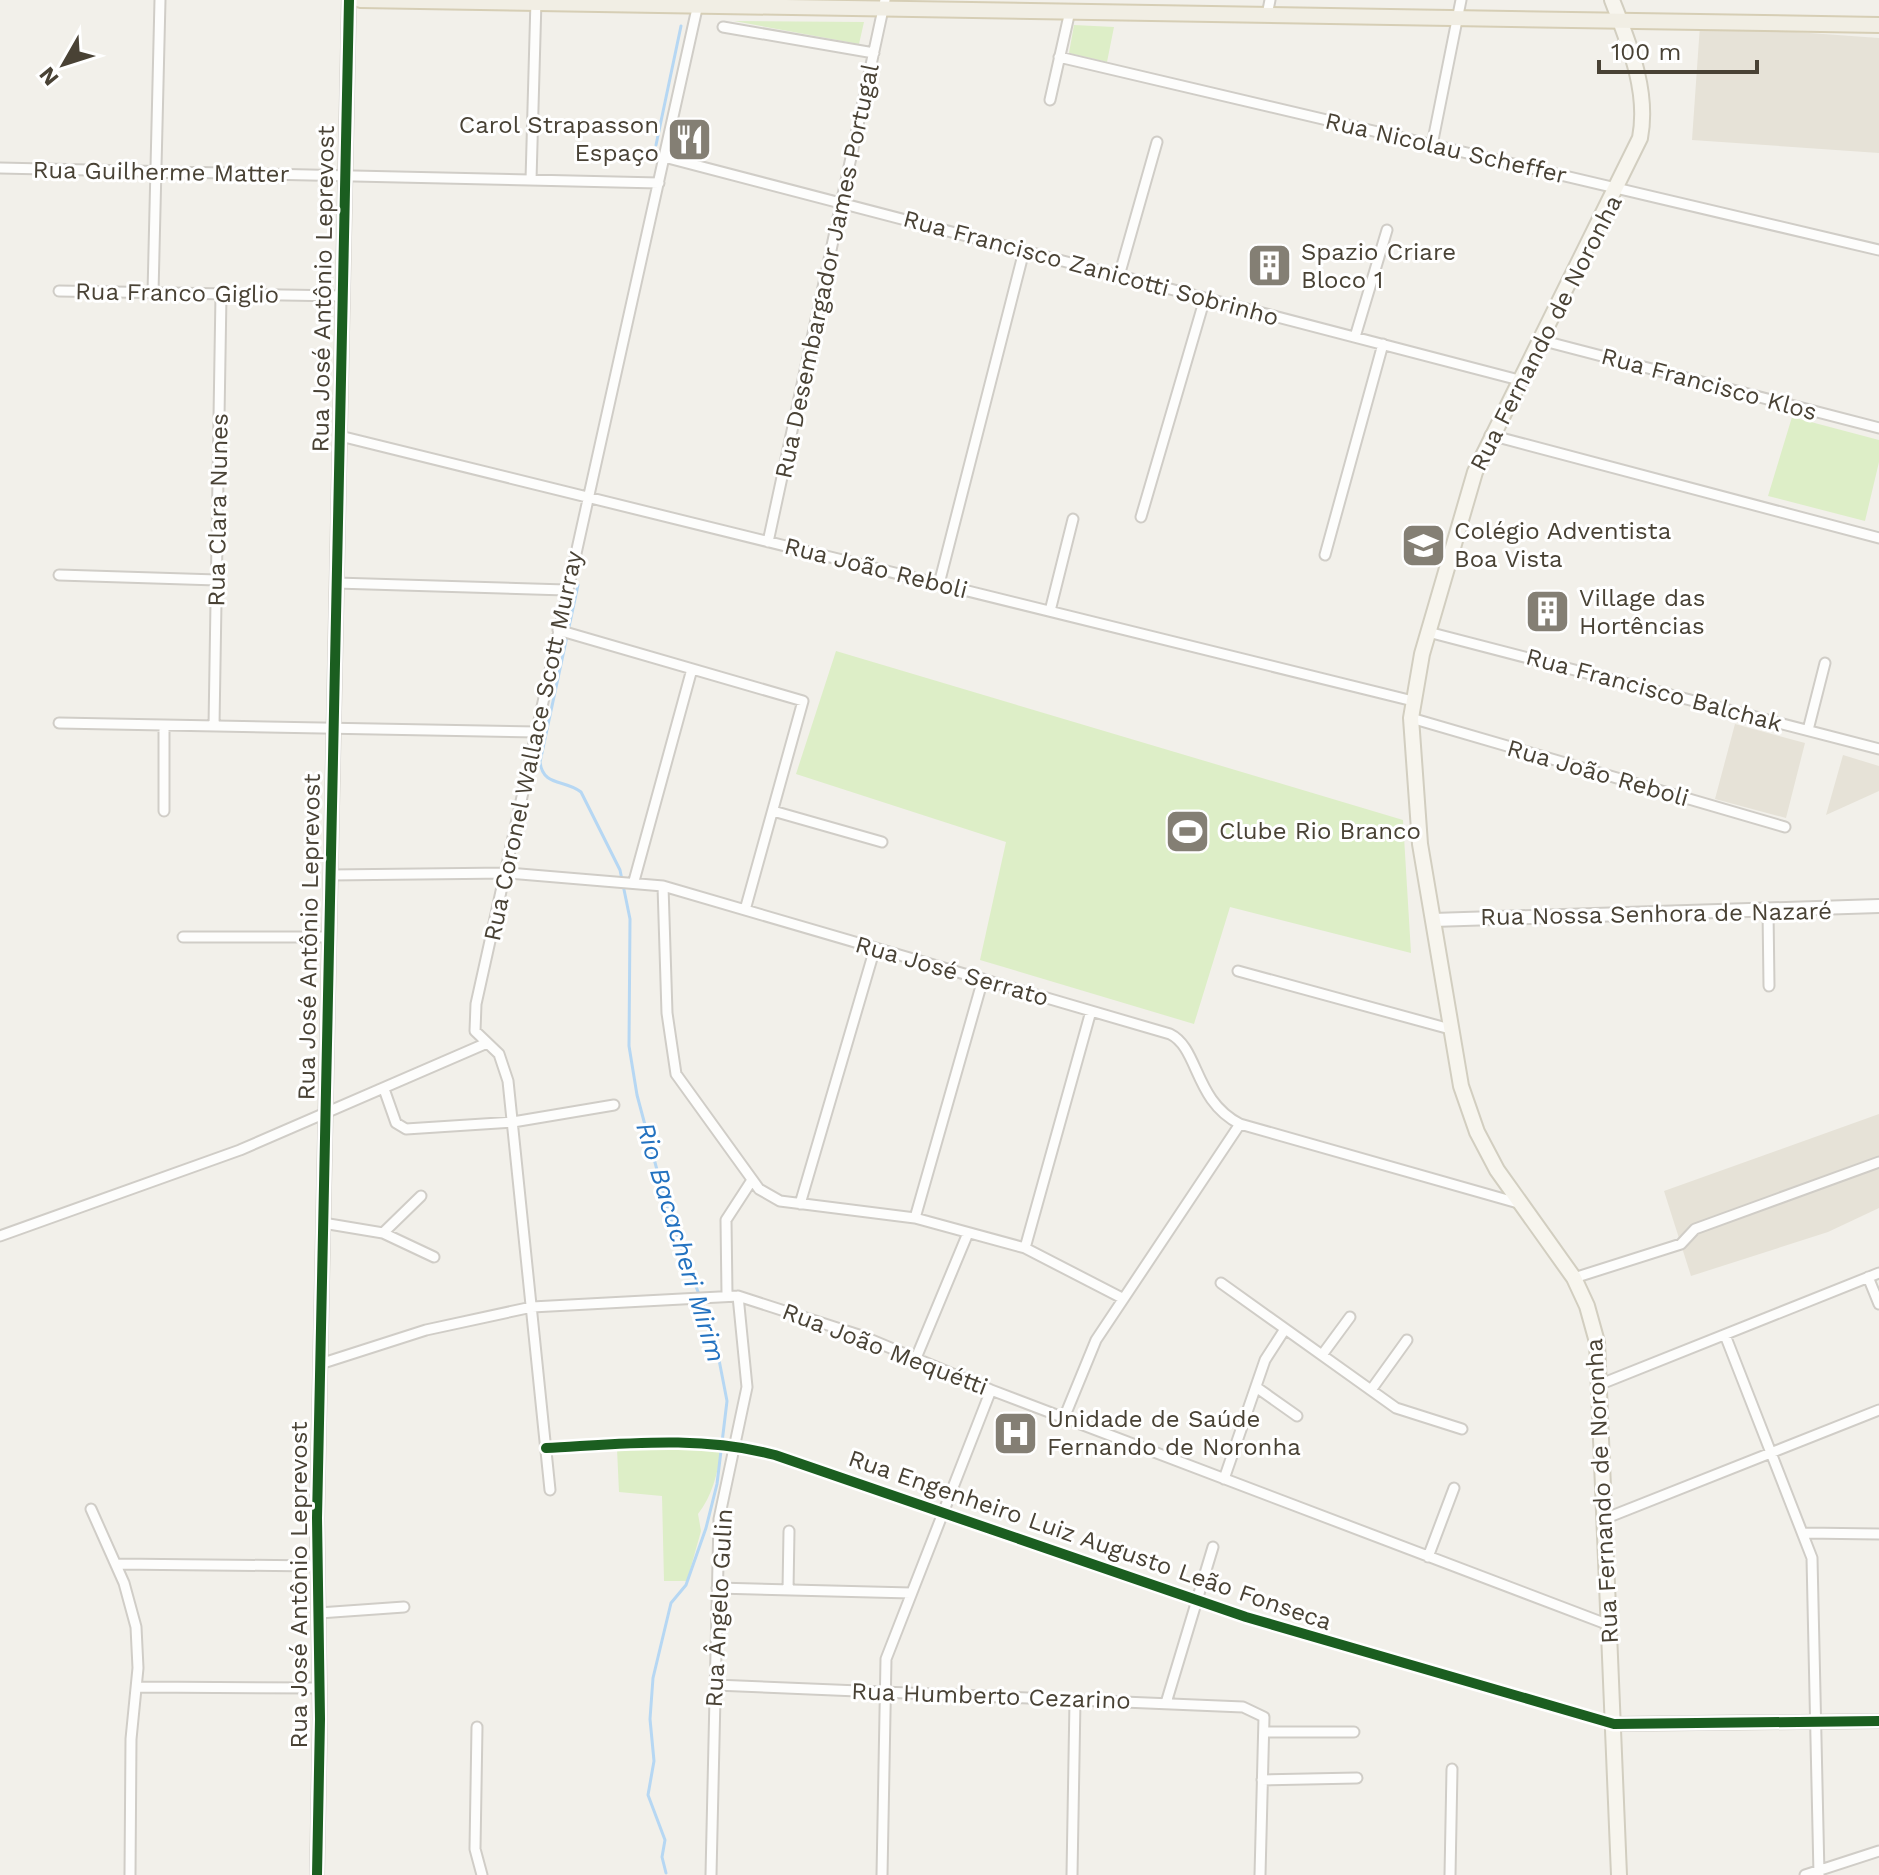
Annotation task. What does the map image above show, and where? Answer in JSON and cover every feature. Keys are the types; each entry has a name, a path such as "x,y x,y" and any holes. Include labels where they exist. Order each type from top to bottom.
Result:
{"main road":[{"path":"360,0 1268,7 1457,18 1879,25"},
{"name":"Rua Fernando de Noronha","path":"1612,0 1640,85 1643,118 1637,149 1490,435 1471,483 1428,632 1411,718 1418,822 1461,1086 1477,1132 1518,1203 1574,1278 1593,1324 1601,1384 1619,1875"}],"street":[{"path":"153,293 160,0"},
{"name":"Rua José Antônio Leprevost","path":"317,1875 320,1364 349,0"},
{"path":"1432,145 1461,0"},
{"path":"531,180 536,1"},
{"name":"Rua Coronel Wallace Scott Murray","path":"475,1031 476,1004 508,873 566,590 590,497 698,3"},
{"name":"Rua Desembargador James Portugal","path":"768,542 884,4"},
{"path":"1050,100 1071,6"},
{"path":"723,27 874,53"},
{"name":"Rua Nicolau Scheffer","path":"1059,57 1879,250"},
{"path":"1119,276 1157,142"},
{"name":"Rua Francisco Zanicotti Sobrinho","path":"664,157 1519,380"},
{"name":"Rua Guilherme Matter","path":"0,168 659,183"},
{"path":"1355,337 1387,230"},
{"path":"939,584 1024,251"},
{"name":"Rua Franco Giglio","path":"59,291 343,296"},
{"name":"Rua Clara Nunes","path":"214,726 221,294"},
{"path":"1141,517 1205,298"},
{"name":"Rua Francisco Klos","path":"1540,340 1879,428"},
{"path":"1325,555 1383,344"},
{"path":"1490,435 1879,538"},
{"name":"Rua João Reboli","path":"340,436 1413,701"},
{"path":"1050,611 1073,519"},
{"path":"59,575 217,580"},
{"path":"336,583 566,590"},
{"path":"558,630 803,701 745,910"},
{"name":"Rua Francisco Balchak","path":"1428,632 1879,749"},
{"path":"1808,730 1825,663"},
{"path":"627,881 692,669"},
{"name":"Rua João Reboli","path":"1411,718 1785,827"},
{"path":"59,723 537,732"},
{"path":"164,725 164,811"},
{"path":"773,811 882,842"},
{"name":"Rua José Serrato","path":"330,875 508,873 663,886 1177,1038 1185,1045 1205,1093 1221,1112 1240,1124 1518,1203"},
{"path":"663,886 667,1013 676,1074 752,1180 772,1198 915,1218 1025,1248 1122,1298"},
{"name":"Rua Nossa Senhora de Nazaré","path":"1433,920 1879,906"},
{"path":"1768,910 1769,986"},
{"path":"183,937 329,937"},
{"path":"800,1204 875,948"},
{"path":"1238,971 1450,1029"},
{"path":"915,1218 983,979"},
{"path":"1025,1248 1091,1011"},
{"path":"463,1054 475,1031 504,1063 513,1122 550,1490"},
{"path":"0,1236 207,1163 487,1043"},
{"path":"384,1089 401,1129 513,1122 614,1105"},
{"path":"1064,1418 1086,1360 1122,1298 1240,1124"},
{"path":"1574,1278 1681,1244 1695,1229 1879,1162"},
{"path":"727,1294 726,1220 752,1180"},
{"path":"383,1233 421,1196"},
{"path":"323,1223 383,1233 434,1257"},
{"path":"916,1358 968,1233"},
{"path":"1601,1384 1879,1273"},
{"path":"1868,1277 1879,1304"},
{"path":"1221,1283 1396,1408 1462,1429"},
{"name":"Rua João Mequétti","path":"320,1364 426,1330 532,1307 708,1295 738,1296 826,1323 991,1390 1609,1625"},
{"name":"Rua Ângelo Gulin","path":"711,1875 719,1519 747,1387 738,1296"},
{"path":"1322,1355 1350,1317"},
{"path":"1224,1479 1265,1360 1285,1329"},
{"path":"1725,1335 1804,1533 1813,1570 1819,1872"},
{"path":"1371,1390 1407,1340"},
{"path":"1256,1387 1297,1416"},
{"path":"882,1875 886,1659 991,1390"},
{"path":"1604,1519 1879,1410"},
{"name":"Rua Engenheiro Luiz Augusto Leão Fonseca","path":"546,1448 686,1442 733,1446 775,1455 1266,1623 1614,1724"},
{"path":"1428,1557 1454,1488"},
{"path":"91,1509 134,1612 137,1687 131,1739 130,1875"},
{"path":"788,1590 789,1531"},
{"path":"1804,1533 1879,1534"},
{"path":"1166,1703 1213,1547"},
{"path":"116,1564 317,1566"},
{"path":"717,1588 911,1593"},
{"path":"319,1613 404,1607"},
{"name":"Rua Humberto Cezarino","path":"715,1685 886,1692 909,1696 1233,1705 1264,1717 1264,1732"},
{"path":"137,1687 320,1688"},
{"path":"1072,1875 1075,1700"},
{"path":"1614,1724 1879,1721"},
{"path":"477,1727 475,1849 482,1875"},
{"path":"1260,1875 1264,1732 1354,1732"},
{"path":"1450,1875 1452,1769"},
{"path":"1262,1780 1357,1778"},
{"path":"1805,1875 1879,1851"}],"shaded area":[{"path":"1700,25 1879,38 1879,153 1692,140"},
{"path":"1735,724 1805,743 1786,818 1715,799"},
{"path":"1843,755 1879,766 1879,791 1826,815"},
{"path":"1879,1114 1879,1208 1828,1232 1691,1276 1664,1191"}],"green space":[{"path":"734,21 864,22 859,44"},
{"path":"1074,25 1114,27 1107,62 1069,53"},
{"path":"1792,417 1879,440 1879,462 1865,521 1768,496"},
{"name":"Clube Rio Branco","path":"836,651 1403,820 1411,953 1230,907 1194,1024 980,960 1006,842 796,774"},
{"path":"689,1448 721,1452 718,1469 707,1500 698,1514 701,1531 687,1581 664,1581 662,1496 619,1492 617,1449"}],"waterway":[{"name":"Rio Bacacheri Mirim","path":"656,145 681,26"},
{"name":"Rio Bacacheri Mirim","path":"578,585 540,762 550,779 581,792 620,870 630,919 629,1046 637,1095 669,1215 714,1334 727,1401 717,1484 706,1528 686,1585 671,1603 653,1678 650,1719 654,1761 648,1795 665,1840 662,1857 666,1873"}],"cycle path":[{"path":"317,1875 320,1719 317,1518 349,0"},
{"path":"546,1448 690,1443 775,1455 1246,1617 1614,1724 1879,1721"}],"place":[{"name":"Carol Strapasson Espaço","path":"690,139"},
{"name":"Spazio Criare Bloco 1","path":"1270,266"},
{"name":"Colégio Adventista Boa Vista","path":"1423,545"},
{"name":"Village das Hortências","path":"1548,612"},
{"name":"Clube Rio Branco","path":"1188,831"},
{"name":"Unidade de Saúde Fernando de Noronha","path":"1016,1433"}]}
